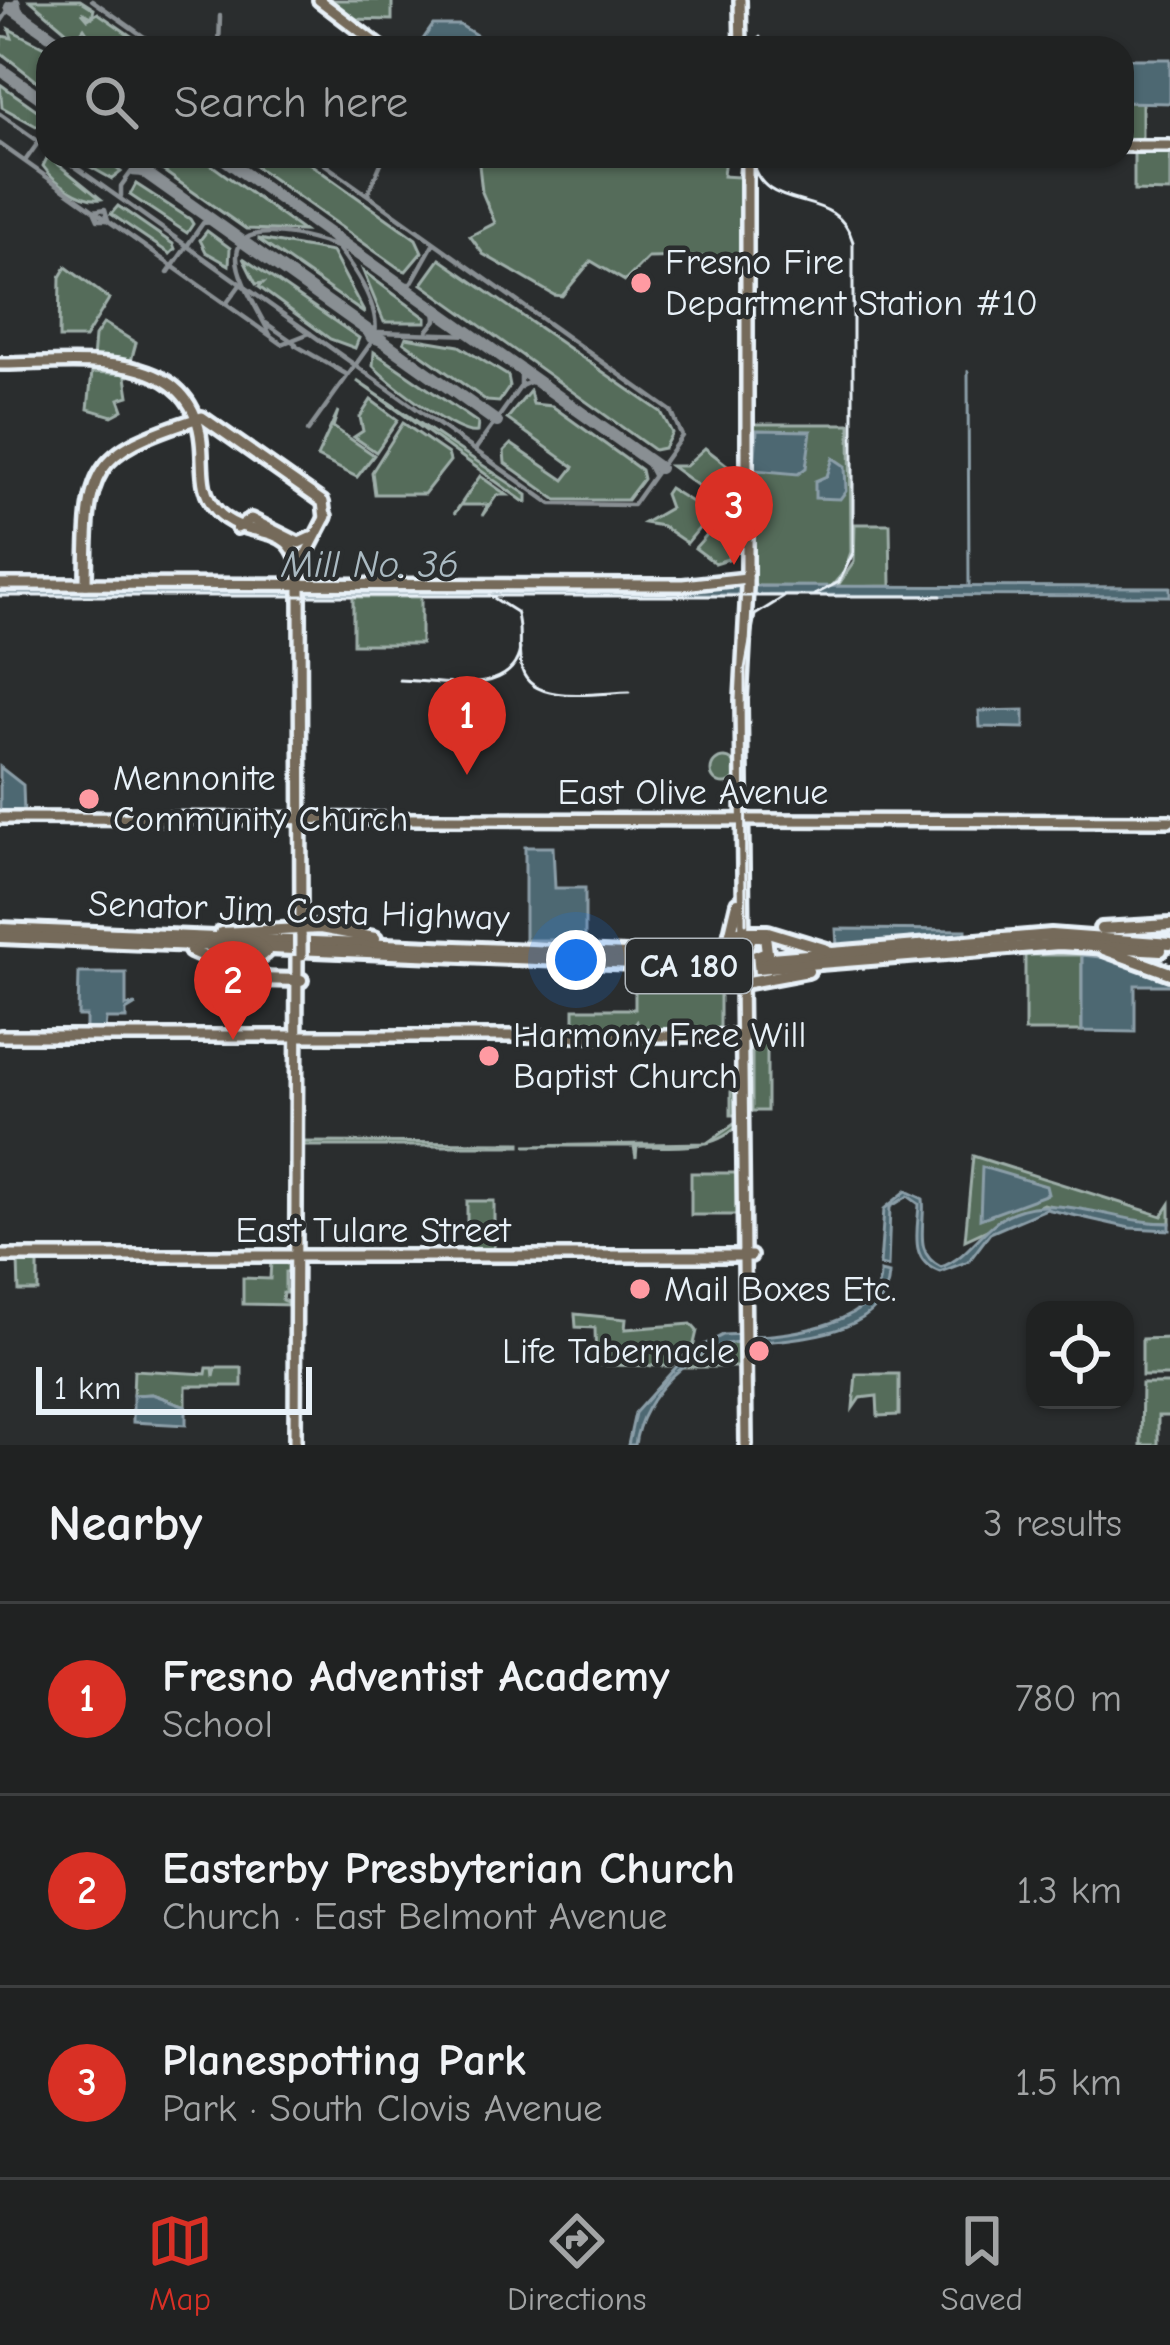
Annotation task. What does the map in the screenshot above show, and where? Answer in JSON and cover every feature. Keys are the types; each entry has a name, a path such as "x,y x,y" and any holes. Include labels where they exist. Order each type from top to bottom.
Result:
{"highway":[{"path":"602,953 718,950 733,934 740,908"},
{"path":"1024,938 1170,925"},
{"name":"Senator Jim Costa Highway","path":"0,933 64,932 359,952 569,959"},
{"path":"128,939 299,932 438,946"},
{"path":"740,932 768,932 822,950 885,954"},
{"name":"Senator Jim Costa Highway","path":"0,933 49,940 438,946 772,960 885,954"},
{"path":"690,958 760,956 768,950 767,938 752,936 742,952"},
{"name":"CA 180","path":"569,959 757,968 1024,938 1141,939 1170,946"},
{"path":"128,939 202,953 255,979 299,979"},
{"path":"1047,944 1118,952 1170,973"},
{"name":"CA 180","path":"885,954 1047,944 1170,946"},
{"path":"299,979 260,976 253,959 264,952 359,952"},
{"path":"569,959 744,979 885,954"}],"main road":[{"path":"317,0 362,36"},
{"path":"741,0 743,36"},
{"path":"1134,146 1170,147"},
{"path":"1134,147 1170,147"},
{"path":"740,908 744,168"},
{"path":"0,366 124,365 155,374 178,392 195,421 202,481 211,502"},
{"path":"0,366 155,374"},
{"path":"135,371 167,386 195,421 199,482 212,509 287,542 298,561 298,1402"},
{"path":"178,392 192,390"},
{"path":"87,582 90,509 103,472 131,447 206,417 325,503 325,518 313,536 298,587 299,818"},
{"path":"199,482 211,502 241,523"},
{"path":"241,523 257,521 299,543 313,536"},
{"path":"137,584 160,580"},
{"path":"3,583 298,587 695,580 744,584"},
{"path":"673,585 695,580"},
{"path":"3,583 246,581 298,587 744,584"},
{"path":"219,584 246,581"},
{"path":"297,743 301,764"},
{"name":"East Olive Avenue","path":"0,818 1170,821"},
{"path":"739,818 746,1034 748,1442"},
{"path":"0,1034 746,1034"},
{"path":"297,1436 299,1034"},
{"path":"746,1034 748,1337"},
{"path":"297,1071 301,1090"},
{"path":"297,1118 300,1132"},
{"path":"296,1159 300,1175"},
{"path":"745,1184 750,1210"},
{"name":"East Tulare Street","path":"0,1256 748,1256"},
{"path":"748,1376 748,1442"}],"green space":[{"path":"30,0 80,0 94,9 92,17 98,13 131,36 87,36 84,28 72,36"},
{"path":"331,0 392,0 392,20 349,19"},
{"path":"9,29 36,43 36,80 0,52 2,36 12,38"},
{"path":"0,84 36,109 36,126 2,107"},
{"path":"1134,102 1142,102 1142,144 1134,144"},
{"path":"1134,151 1170,152 1170,192 1134,191"},
{"path":"45,168 63,168 101,199 77,194"},
{"path":"92,168 116,168 121,172 112,179"},
{"path":"159,168 216,168 303,231 246,229"},
{"path":"258,168 316,168 416,239 422,252 406,271"},
{"path":"479,168 724,168 723,176 738,177 741,168 740,256 648,258 625,281 591,261 562,296 554,295 483,254 470,236 495,223 482,192"},
{"path":"136,184 190,219 193,224 187,233 130,195"},
{"path":"118,206 175,249 170,254 111,214"},
{"path":"207,231 230,248 229,265 206,252 200,240"},
{"path":"259,240 332,252 365,314"},
{"path":"243,258 359,338 355,348 330,339 259,287 263,283 256,284"},
{"path":"440,259 661,412 672,433 664,448 654,450 422,284"},
{"path":"66,267 109,299 85,338 59,338 60,277"},
{"path":"363,271 426,318 426,322 384,322"},
{"path":"104,323 136,343 131,361 93,359 95,336"},
{"path":"406,337 459,346 508,376 510,386 499,402 487,401 404,342"},
{"path":"374,352 478,423 477,432 455,426 408,396 373,366"},
{"path":"92,372 132,374 126,377 129,396 119,399 123,410 112,416 88,409"},
{"path":"357,381 527,495 527,502 523,501"},
{"path":"530,391 533,404 552,406 641,470 643,479 627,500 557,500 505,463 504,451 511,444 564,480 574,467 507,419"},
{"path":"371,400 398,420 376,452 354,437 363,431 360,417"},
{"path":"338,411 333,427 374,455 357,477 317,457"},
{"path":"403,423 448,454 450,461 424,494 375,494 372,472"},
{"path":"749,424 850,424 851,552 844,572 831,587 750,586"},
{"path":"705,448 727,465 733,482 727,490 732,493 733,517 730,509 671,466 685,466"},
{"path":"480,476 507,495 497,495 482,516 488,505 461,505 454,514"},
{"path":"669,488 711,514 687,543 662,526 644,523 670,508 665,494"},
{"path":"719,521 732,528 728,559 715,563 695,548"},
{"path":"855,524 890,524 891,586 837,587 854,562"},
{"path":"353,597 421,597 421,644 353,644"},
{"path":"724,758 737,771 724,784 711,771"},
{"path":"1025,955 1082,955 1082,1031 1025,1031"},
{"path":"635,975 720,987 720,1030 639,1030 637,1022 631,1030 574,1030 574,1009 635,1009"},
{"path":"767,1039 767,1111 752,1111 752,1040"},
{"path":"731,1092 740,1092 743,1121 707,1143 737,1122 737,1115 731,1115"},
{"path":"302,1142 520,1143 520,1146 302,1146"},
{"path":"707,1143 637,1146 636,1158 634,1146 525,1146"},
{"path":"973,1156 1162,1216 1170,1204 1170,1223 1135,1222 1043,1204 965,1240"},
{"path":"691,1173 743,1173 743,1215 691,1215"},
{"path":"467,1201 494,1201 494,1254 467,1254"},
{"path":"18,1260 38,1260 38,1291 19,1291"},
{"path":"271,1260 291,1261 294,1271 285,1272 285,1290 294,1293 283,1293 282,1300 295,1305 243,1304 243,1278 270,1279"},
{"path":"575,1314 626,1319 625,1329 691,1324 697,1331 693,1348 671,1366 596,1365 595,1328 576,1327"},
{"path":"1170,1338 1170,1376 1142,1376 1142,1339"},
{"path":"724,1342 743,1342 744,1367 685,1367"},
{"path":"207,1368 213,1368 214,1377 216,1368 242,1368 242,1386 186,1386 186,1406 152,1394 133,1395 134,1370 206,1374"},
{"path":"856,1374 899,1374 899,1415 878,1416 877,1396 860,1398 853,1408"},
{"path":"1142,1384 1170,1384 1170,1416 1158,1416 1158,1445 1141,1445"}],"water":[{"path":"433,25 460,25 478,36 425,36"},
{"path":"1134,59 1170,59 1170,103 1134,102"},
{"path":"757,430 811,431 806,468 798,474 754,470"},
{"path":"833,458 845,466 846,491 840,499 815,498 815,481 827,476"},
{"path":"739,585 739,595 303,594 304,586"},
{"path":"750,586 1170,587 1170,596 750,595"},
{"path":"0,587 294,588 294,594 0,594"},
{"path":"1024,710 1024,728 980,727 979,711"},
{"path":"0,767 23,785 24,815 0,815"},
{"path":"525,847 553,847 555,888 585,888 585,940 525,940"},
{"path":"836,929 966,930 966,936 837,947"},
{"path":"1082,955 1118,959 1170,979 1170,985 1135,985 1135,1032 1082,1031"},
{"path":"79,973 126,973 126,1006 136,1005 126,1011 126,1019 106,1019 105,1030 86,1030 86,1016 78,1016"},
{"path":"982,1167 1046,1186 1048,1194 980,1219"},
{"path":"906,1191 923,1199 923,1246 941,1267 961,1256 1003,1218 1033,1207 1071,1207 1170,1223 1170,1230 1130,1228 1046,1209 990,1233 969,1261 940,1272 919,1253 919,1204 908,1196 890,1207 888,1267 880,1265 884,1209"},
{"path":"880,1272 889,1274 884,1295 856,1322 814,1335 752,1343 752,1336 810,1329 850,1314 877,1289"},
{"path":"743,1334 743,1342 707,1351 673,1375 647,1409 635,1445 628,1445 635,1413 686,1356 673,1352 669,1365 667,1351 692,1351 723,1335"},
{"path":"152,1394 186,1406 186,1425 133,1422 133,1395"}],"waterway":[{"path":"968,371 969,585"}],"taxiway":[{"path":"0,23 16,0"},
{"path":"18,0 21,15"},
{"path":"92,0 143,36"},
{"path":"219,36 220,16"},
{"path":"0,114 36,140"},
{"path":"0,144 282,344 310,333"},
{"path":"25,161 36,146"},
{"path":"77,168 551,504 633,505 682,436 671,411 330,168"},
{"path":"121,196 121,186 134,168"},
{"path":"133,174 148,175 145,168"},
{"path":"368,194 379,168"},
{"path":"105,209 108,220 98,220 94,211 105,209"},
{"path":"168,273 203,223 214,222"},
{"path":"318,226 366,291 375,335"},
{"path":"270,335 241,276 237,257 241,243 253,235 291,235 362,257"},
{"path":"400,284 411,284 434,243"},
{"path":"226,304 240,285"},
{"path":"427,331 436,320 435,309"},
{"path":"266,323 296,344"},
{"path":"361,326 369,340"},
{"path":"308,431 379,332 473,335"},
{"path":"373,341 389,346"},
{"path":"295,345 346,374"},
{"path":"475,450 521,386 521,369"},
{"path":"521,386 535,380"},
{"path":"643,456 653,475"}],"runway":[{"path":"10,7 51,36"},
{"path":"0,69 36,94"},
{"path":"139,168 497,422"},
{"path":"237,168 659,468"}],"railway":[{"path":"755,168 769,188 832,213 853,242 853,553 839,582 814,595"},
{"path":"489,595 516,612 522,670 539,689 569,695 630,692"},
{"path":"0,596 941,596"},
{"path":"746,923 745,669 755,615 784,597"},
{"path":"399,680 488,681 514,665 520,649"}],"place":[{"name":"Fresno Fire Department Station #10","path":"641,283"},
{"name":"Planespotting Park","path":"734,565"},
{"name":"Fresno Adventist Academy","path":"467,775"},
{"name":"Mennonite Community Church","path":"89,799"},
{"name":"Easterby Presbyterian Church","path":"233,1040"},
{"name":"Harmony Free Will Baptist Church","path":"489,1056"},
{"name":"Mail Boxes Etc.","path":"640,1289"},
{"name":"Life Tabernacle","path":"759,1351"}],"water label":[{"name":"Mill No. 36","path":"370,564"}]}
